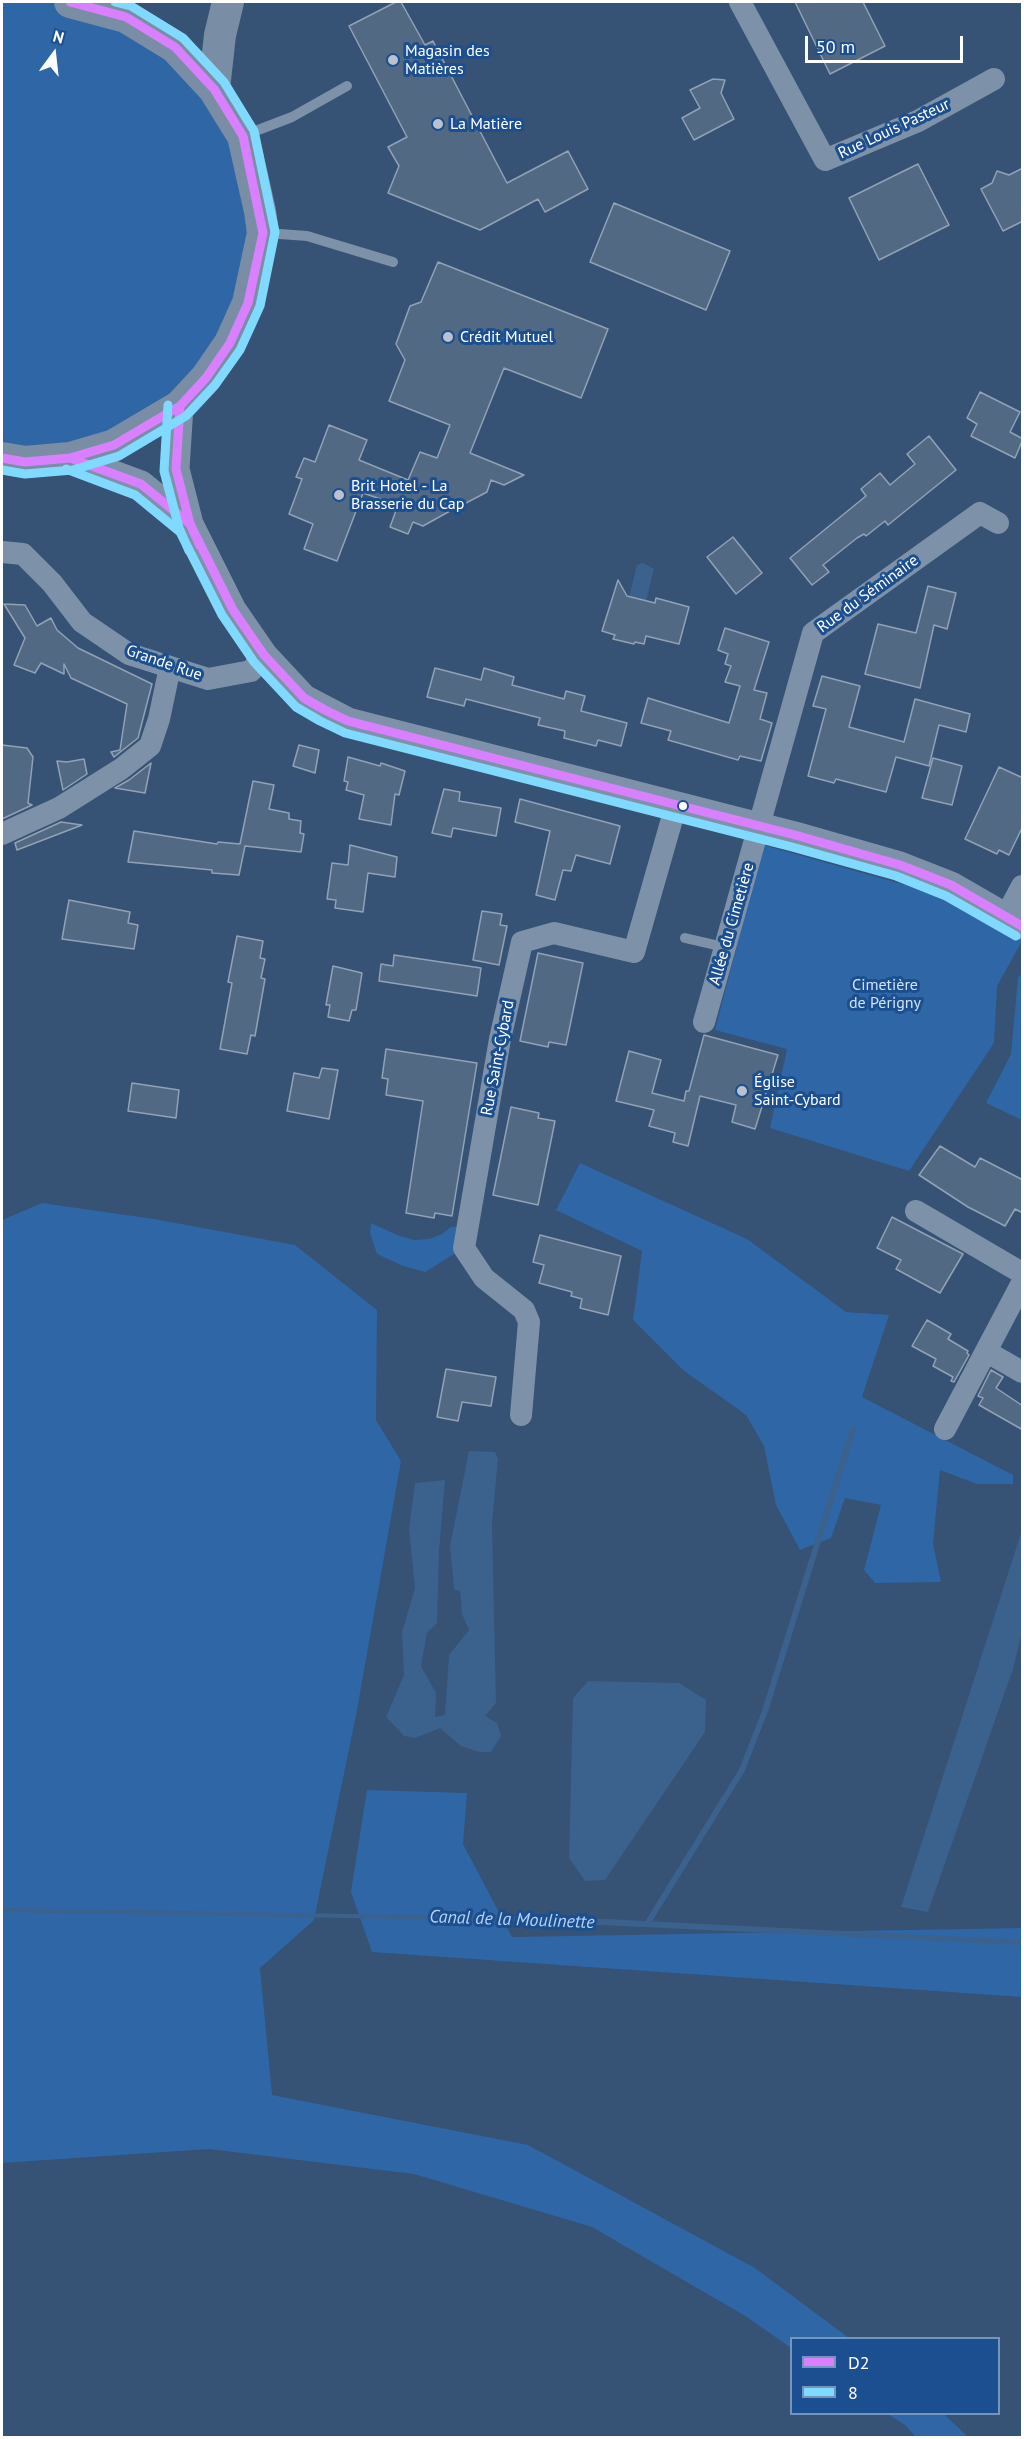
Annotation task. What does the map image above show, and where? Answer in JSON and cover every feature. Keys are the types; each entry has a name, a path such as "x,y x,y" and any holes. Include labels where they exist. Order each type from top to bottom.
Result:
{"main road":[{"path":"2,459 25,462 70,458 114,445 180,406 206,378 230,343 248,303 263,233 243,136 214,89 175,47 134,9 70,2"},
{"path":"214,89 220,35 228,2"}],"street":[{"name":"Rue Louis Pasteur","path":"740,2 825,160 918,121 994,79"},
{"path":"180,406 176,469 190,524 233,610 264,655 304,698 348,721 760,826 900,865 951,885 1014,921 1023,886"},
{"path":"70,458 141,484 190,524"},
{"name":"Rue du Séminaire","path":"760,826 813,633 980,513 998,523"},
{"name":"Grande Rue","path":"12,553 52,583 82,622 129,654 208,679 251,671 264,655"},
{"path":"2,834 59,808 121,769 150,746 159,718 170,667"},
{"name":"Rue Saint-Cybard","path":"521,1415 529,1322 524,1310 484,1278 464,1248 500,1039 522,942 554,933 634,952 676,805"},
{"name":"Allée du Cimetière","path":"704,1022 760,826"},
{"path":"916,1211 1023,1273"},
{"path":"945,1429 1023,1283"},
{"path":"987,1352 1023,1372"}],"lane":[{"path":"243,136 292,117 347,86"},
{"path":"263,233 307,236 393,262"},
{"path":"685,938 724,947"}],"green space":[{"path":"2,2 70,2 126,17 214,89 259,211 230,343 114,445 2,458"},
{"name":"Cimetière de Périgny","path":"763,845 927,891 1022,941 997,986 994,1043 909,1171 770,1128 787,1049 715,1030"},
{"path":"1022,973 1022,1120 986,1103 1011,1054 1018,978"},
{"path":"580,1163 747,1239 846,1312 889,1315 862,1397 1013,1475 1013,1484 977,1484 940,1470 933,1544 941,1582 875,1583 864,1570 881,1505 845,1498 831,1538 800,1550 776,1505 764,1446 746,1415 683,1370 633,1320 642,1251 556,1210"},
{"path":"42,1203 154,1219 295,1245 377,1310 376,1420 401,1461 357,1710 314,1920 260,1968 272,2095 528,2145 755,2268 848,2337 790,2337 790,2347 747,2317 592,2227 414,2174 209,2149 2,2163 2,1220"},
{"path":"371,1223 414,1240 429,1239 451,1227 468,1225 464,1248 425,1272 403,1266 377,1254 370,1233"},
{"path":"367,1790 467,1793 463,1844 512,1937 1022,1928 1022,1997 372,1952 351,1892"},
{"path":"890,2415 945,2415 968,2437 916,2437 905,2425"}],"water":[{"path":"643,563 654,569 645,605 628,601 637,565"},
{"path":"469,1451 495,1452 498,1459 492,1523 496,1703 485,1716 497,1723 501,1736 491,1752 479,1752 461,1746 440,1728 415,1738 404,1736 386,1717 404,1675 402,1632 415,1588 409,1529 415,1483 445,1480 439,1552 437,1623 427,1633 421,1666 436,1693 435,1717 445,1715 449,1655 469,1630 462,1614 460,1591 454,1589 450,1546"},
{"path":"1022,1530 1022,1632 1013,1669 928,1912 901,1907"},
{"path":"588,1681 679,1683 706,1700 705,1732 605,1880 585,1881 569,1858 573,1698"},
{"name":"Canal de la Moulinette","path":"2,1908 586,1918 1022,1940 1022,1945 516,1921 2,1912"}],"building":[{"name":"La Matière","path":"396,2 401,2 425,45 433,41 507,183 568,151 588,189 545,212 538,199 480,230 388,193 399,166 388,147 407,137 349,26"},
{"path":"795,2 863,2 885,46 830,74"},
{"path":"713,79 725,80 721,93 734,119 694,140 682,118 700,108 690,90"},
{"path":"918,164 949,225 879,260 849,198"},
{"path":"1023,168 1023,221 1003,231 981,189 992,183 997,171 1009,175"},
{"path":"614,203 730,251 706,310 590,262"},
{"path":"438,262 608,329 581,398 504,368 470,453 524,475 504,485 491,480 487,492 466,503 455,499 450,511 423,526 413,522 408,534 390,527 398,505 363,493 337,561 304,549 313,524 289,514 302,479 296,477 304,458 315,462 329,425 367,440 359,460 408,480 420,452 437,458 450,425 389,401 405,360 396,344 410,306 421,302"},
{"path":"980,392 1020,412 1010,432 1023,439 1015,458 971,436 977,424 967,418"},
{"path":"929,436 956,470 888,525 885,521 866,536 864,534 857,538 823,565 829,572 812,585 790,558 866,496 861,489 880,473 890,485 915,464 907,454"},
{"path":"733,537 762,573 736,594 707,557"},
{"path":"618,580 627,596 655,603 656,598 689,607 679,644 646,636 644,644 635,642 634,644 613,639 615,635 602,631"},
{"path":"928,586 956,593 947,629 934,625 920,688 865,674 878,624 916,633"},
{"path":"4,604 25,605 37,626 51,618 57,630 78,648 152,684 138,738 114,757 111,752 120,750 127,704 71,678 64,664 64,674 41,663 35,673 14,665 25,638"},
{"path":"725,628 769,642 754,690 767,693 760,719 772,723 761,761 740,756 738,760 668,740 671,731 641,723 648,698 729,723 740,686 725,682 731,666 725,664 728,654 718,650"},
{"path":"435,668 481,680 484,668 514,677 512,685 564,699 566,691 585,696 581,711 627,723 621,746 598,740 596,746 564,738 565,731 538,725 540,718 466,699 464,706 427,697"},
{"path":"822,676 860,686 849,727 904,742 915,699 970,714 966,732 939,725 929,766 896,757 886,792 836,779 834,783 808,776 826,709 813,706"},
{"path":"2,745 27,748 33,757 28,803 32,805 2,819"},
{"path":"299,745 319,750 315,773 293,766"},
{"path":"348,757 380,766 381,763 405,771 399,795 395,794 391,825 359,819 364,795 346,790 348,782 344,781"},
{"path":"933,758 962,766 952,805 922,798"},
{"path":"84,759 87,774 63,790 57,761"},
{"path":"151,763 145,793 115,788 129,780"},
{"path":"999,767 1023,778 1023,826 1009,855 999,850 997,854 965,839"},
{"path":"253,781 274,785 269,809 289,813 289,819 301,821 300,833 304,834 301,852 245,846 239,875 212,873 212,870 128,862 134,831 217,844 218,842 240,844"},
{"path":"444,789 460,792 459,801 501,808 496,836 453,828 451,837 432,833"},
{"path":"520,799 620,826 610,864 576,855 571,871 563,870 555,900 536,895 550,831 515,822"},
{"path":"61,822 82,825 17,850 15,843"},
{"path":"350,845 397,857 395,877 368,873 363,912 335,908 336,900 327,899 332,863 348,865"},
{"path":"69,900 130,912 128,923 138,925 134,949 62,939"},
{"path":"482,911 502,914 500,925 507,926 499,965 473,960"},
{"path":"237,936 263,941 260,958 265,959 261,978 265,979 255,1036 251,1035 247,1054 220,1049 232,983 228,982"},
{"path":"538,953 583,963 566,1045 549,1042 548,1047 520,1041"},
{"path":"394,955 481,968 477,996 379,981 381,964 393,966"},
{"path":"333,966 362,973 356,1010 352,1010 349,1021 328,1017 330,1005 326,1005"},
{"path":"704,1035 778,1055 755,1129 732,1122 736,1105 700,1096 688,1146 673,1142 675,1133 649,1126 654,1110 616,1101 629,1051 661,1060 652,1093 684,1101 686,1091 689,1091"},
{"path":"386,1049 477,1063 452,1216 435,1213 434,1218 406,1213 423,1101 386,1095 388,1079 382,1078"},
{"path":"322,1068 338,1070 329,1119 287,1111 294,1073 319,1078"},
{"path":"132,1083 179,1090 176,1118 128,1111"},
{"path":"511,1107 539,1113 538,1118 555,1121 538,1205 493,1195"},
{"path":"940,1146 975,1167 980,1158 1023,1180 1023,1213 1015,1209 1005,1226 968,1207 919,1175"},
{"path":"892,1217 963,1254 940,1293 896,1269 901,1260 877,1248"},
{"path":"540,1235 621,1256 608,1315 580,1308 582,1299 571,1296 572,1292 539,1283 544,1265 533,1262"},
{"path":"927,1320 951,1334 948,1339 968,1351 969,1355 954,1382 951,1381 953,1377 933,1366 936,1359 912,1346"},
{"path":"446,1369 496,1377 491,1406 462,1402 458,1421 437,1417"},
{"path":"991,1370 1003,1377 996,1388 1023,1406 1023,1430 979,1405 983,1398 978,1396"}],"waterway":[{"path":"647,1924 742,1770 765,1711 853,1429"}],"transit line":[{"name":"D2","path":"2,458 25,462 70,458 114,445 180,406 206,378 230,343 248,303 263,233 243,136 214,89 175,47 126,17 70,2"},
{"name":"8","path":"2,470 25,474 73,470 119,456 186,416 215,385 240,350 260,306 275,232 254,131 224,82 183,38 131,6 115,2"},
{"name":"8","path":"168,405 164,471 179,528 189,551"},
{"name":"D2","path":"180,406 176,469 190,524 200,546"},
{"name":"D2","path":"70,458 141,484 190,524 233,610 264,655 304,698 325,710 348,721 795,835 900,865 951,885 1022,926"},
{"name":"8","path":"66,469 135,495 180,532 222,615 254,662 296,707 320,721 345,733 792,847 896,876 946,896 1016,936"}],"place":[{"name":"Magasin des Matières","path":"393,60"},
{"name":"La Matière","path":"438,124"},
{"name":"Crédit Mutuel","path":"448,337"},
{"name":"Brit Hotel - La Brasserie du Cap","path":"339,495"},
{"name":"Église Saint-Cybard","path":"742,1091"}]}
